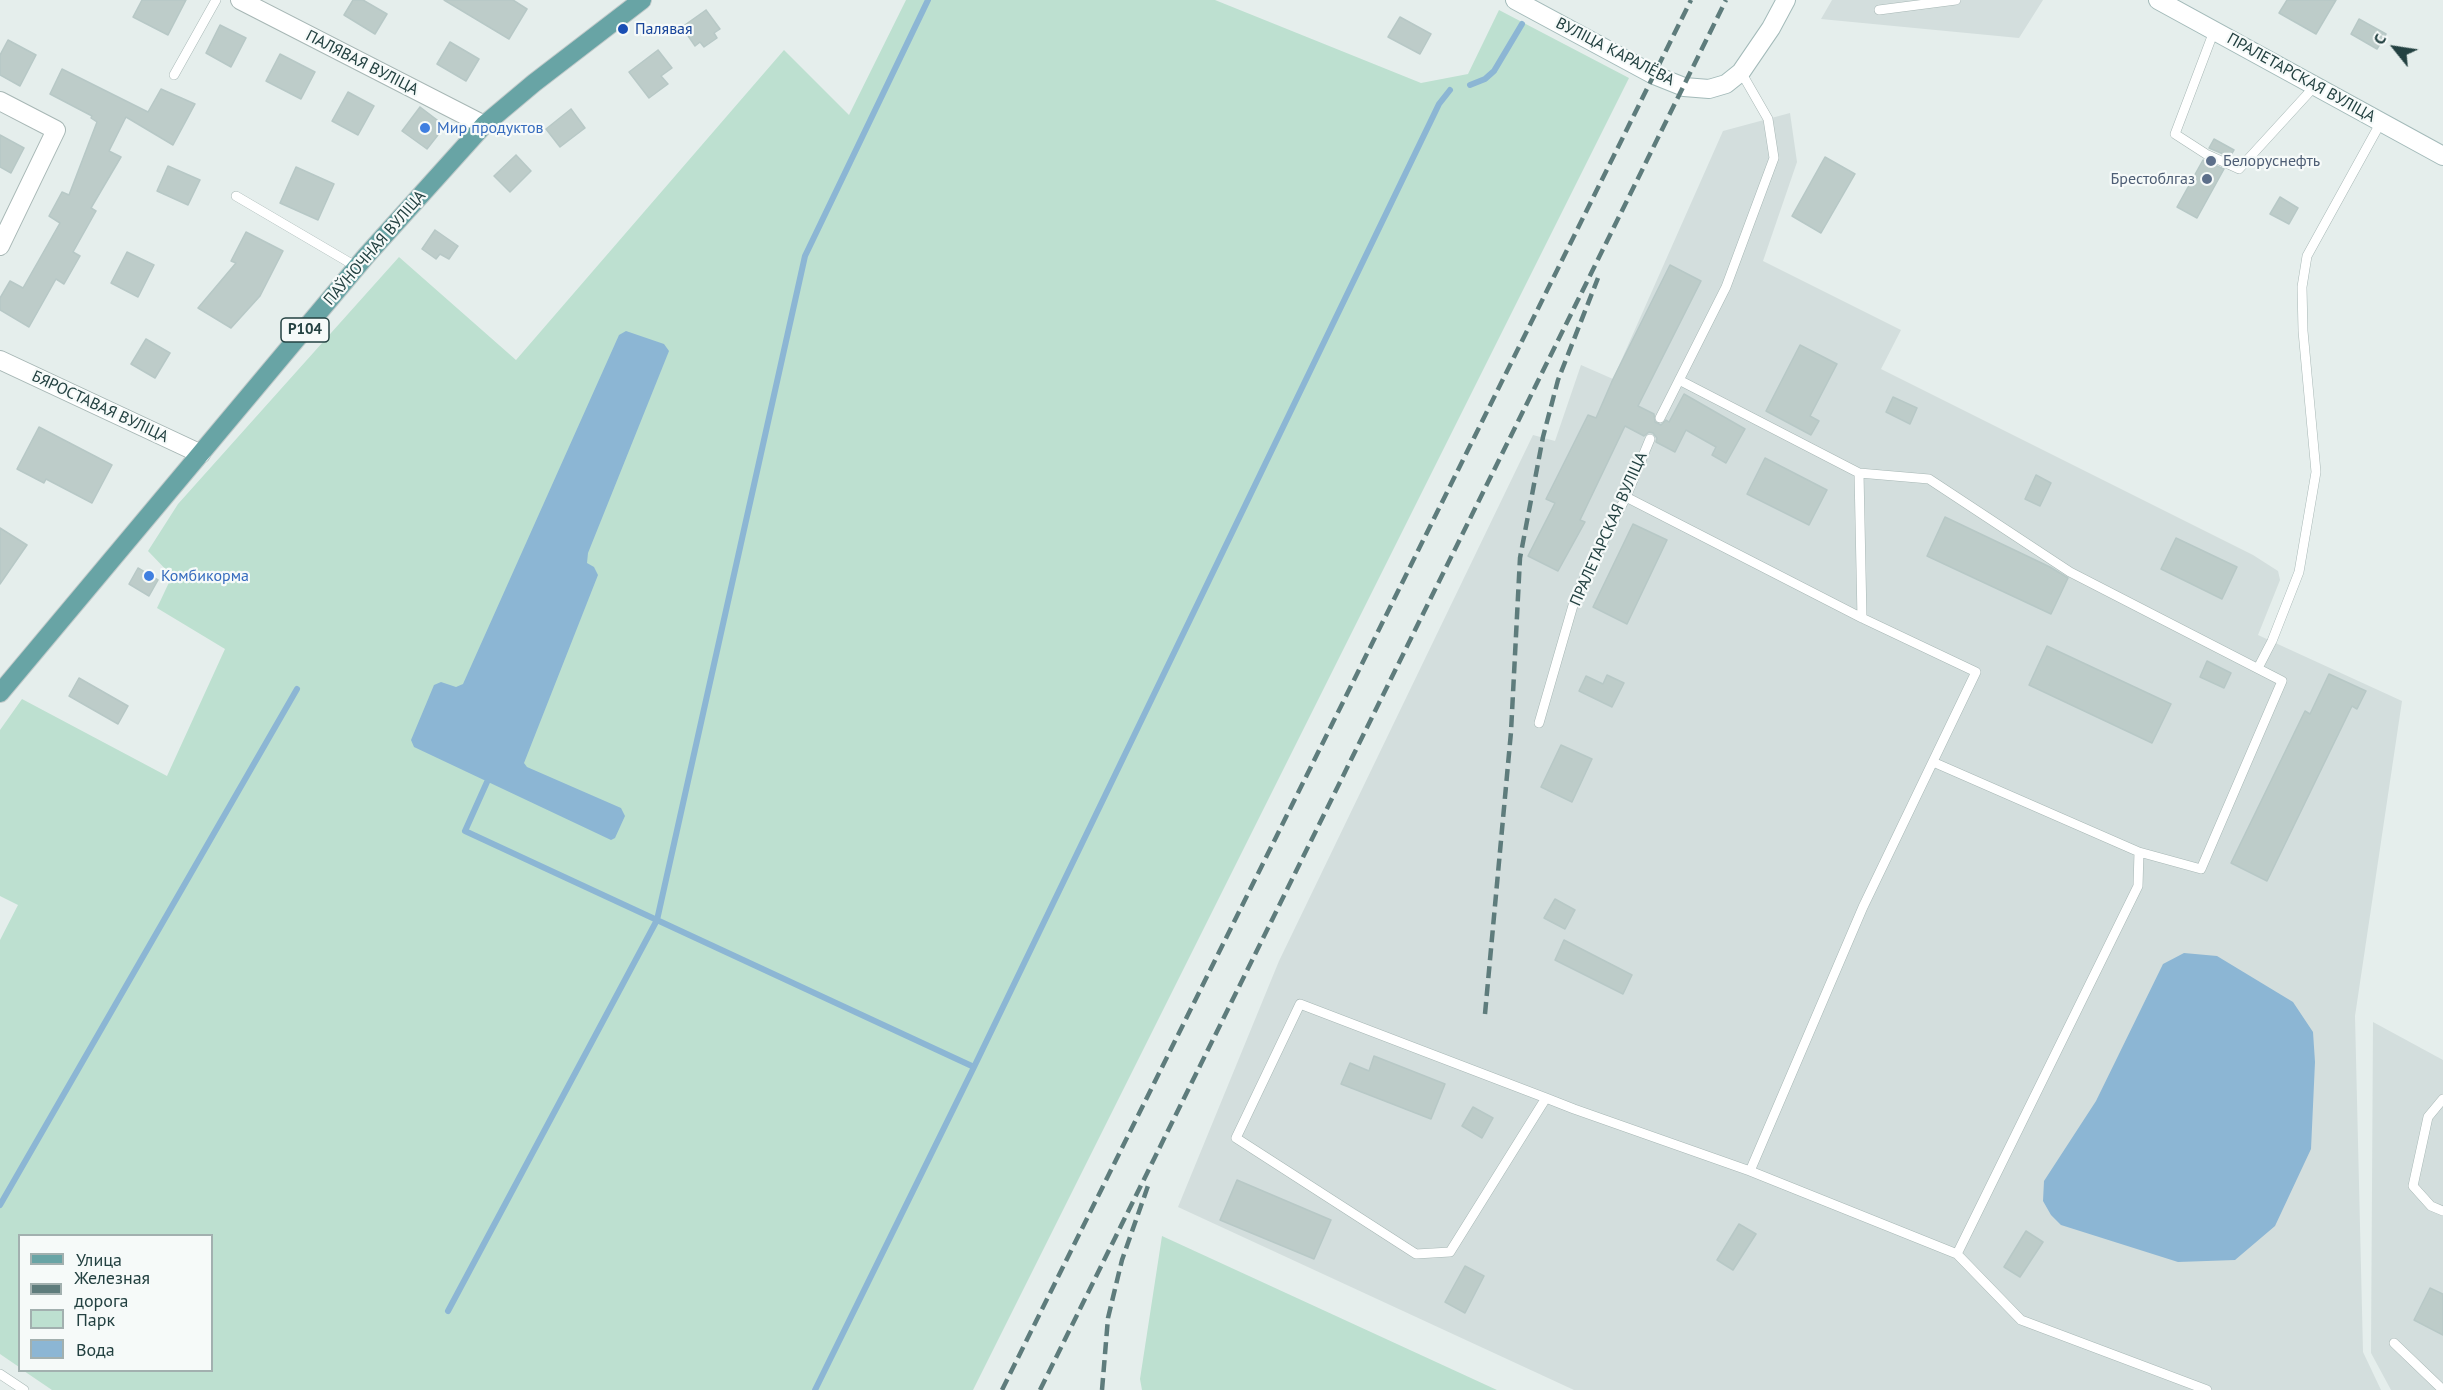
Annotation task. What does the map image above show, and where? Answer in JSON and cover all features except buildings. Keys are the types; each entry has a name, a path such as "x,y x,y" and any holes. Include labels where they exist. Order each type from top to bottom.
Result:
{"main road":[{"name":"ПАЎНОЧНАЯ ВУЛІЦА","path":"0,693 357,267 484,125 534,83 642,0"}],"street":[{"name":"ПАЛЯВАЯ ВУЛІЦА","path":"240,0 484,125"},
{"name":"ВУЛІЦА КАРАЛЁВА","path":"1515,0 1654,75 1684,87 1708,89 1726,84 1741,72"},
{"path":"1741,72 1771,28 1786,0"},
{"name":"ПРАЛЕТАРСКАЯ ВУЛІЦА","path":"2158,0 2443,156"},
{"path":"0,101 56,130 0,246"},
{"name":"БЯРОСТАВАЯ ВУЛІЦА","path":"0,360 201,454"}],"lane":[{"path":"174,75 216,0"},
{"path":"1879,10 1956,0"},
{"path":"2214,31 2175,134 2206,154 2239,169 2314,87"},
{"path":"1660,418 1726,287 1774,158 1768,119 1741,72"},
{"path":"2258,668 2272,641 2299,572 2316,472 2303,331 2302,287 2307,256 2381,122"},
{"path":"236,196 357,267"},
{"path":"1679,380 1859,473 1929,478 2070,572 2282,681 2201,869 2139,852 1933,762"},
{"name":"ПРАЛЕТАРСКАЯ ВУЛІЦА","path":"1539,723 1576,595 1626,497 1650,439"},
{"path":"1859,473 1862,618"},
{"path":"1626,497 1862,618 1976,672 1863,907 1750,1171"},
{"path":"1958,1254 2138,886 2139,852"},
{"path":"1545,1098 1450,1252 1416,1254 1236,1138 1300,1004 1545,1098 1750,1171 1958,1254 2021,1320 2207,1390"},
{"path":"2443,1100 2428,1117 2413,1186 2431,1206 2443,1211"},
{"path":"2394,1343 2443,1390"},
{"path":"0,1374 24,1390"}],"shaded area":[{"path":"1832,0 2043,0 2019,38 1821,19"},
{"path":"1790,113 1797,162 1763,261 1901,330 1881,369 2253,555 2278,571 2280,580 2258,635 2402,701 2355,1016 2363,1352 2381,1390 1574,1390 1178,1207 1279,961 1533,435 1555,441 1581,365 1613,379 1723,131"},
{"path":"2373,1022 2443,1060 2443,1390 2391,1390 2371,1353"}],"green space":[{"path":"906,0 1215,0 1421,83 1468,74 1499,10 1629,78 973,1390 52,1390 25,1372 213,1372 213,1234 18,1234 18,1366 0,1354 0,940 18,905 0,896 0,730 22,699 167,776 225,649 157,608 172,576 148,551 178,504 399,257 516,360 784,50 849,115"},
{"path":"1162,1236 1497,1390 1142,1390 1140,1379"}],"water":[{"path":"626,331 664,344 669,351 588,553 587,563 594,567 598,575 524,763 527,767 621,808 625,816 615,838 611,840 414,747 411,740 434,685 441,682 456,687 463,684 619,335"},
{"path":"2184,953 2217,956 2293,1002 2313,1032 2315,1062 2311,1149 2275,1226 2235,1260 2178,1262 2061,1225 2051,1215 2043,1201 2044,1181 2096,1101 2163,964"}],"waterway":[{"path":"448,1311 657,920 805,256 928,0"},
{"path":"1470,85 1485,79 1494,71 1522,24"},
{"path":"815,1390 974,1067 1439,104 1450,90"},
{"path":"0,1205 297,689"},
{"path":"487,782 465,831 974,1067"}],"railway":[{"path":"1002,1390 1691,0"},
{"path":"1040,1390 1726,0"},
{"path":"1485,1014 1511,732 1520,558 1543,437 1558,380 1598,278"},
{"path":"1102,1390 1108,1318 1122,1260 1149,1183"}],"place":[{"name":"Палявая","path":"623,29"},
{"name":"Мир продуктов","path":"425,128"},
{"name":"Белоруснефть","path":"2211,161"},
{"name":"Брестоблгаз","path":"2207,179"},
{"name":"Комбикорма","path":"149,576"}]}
